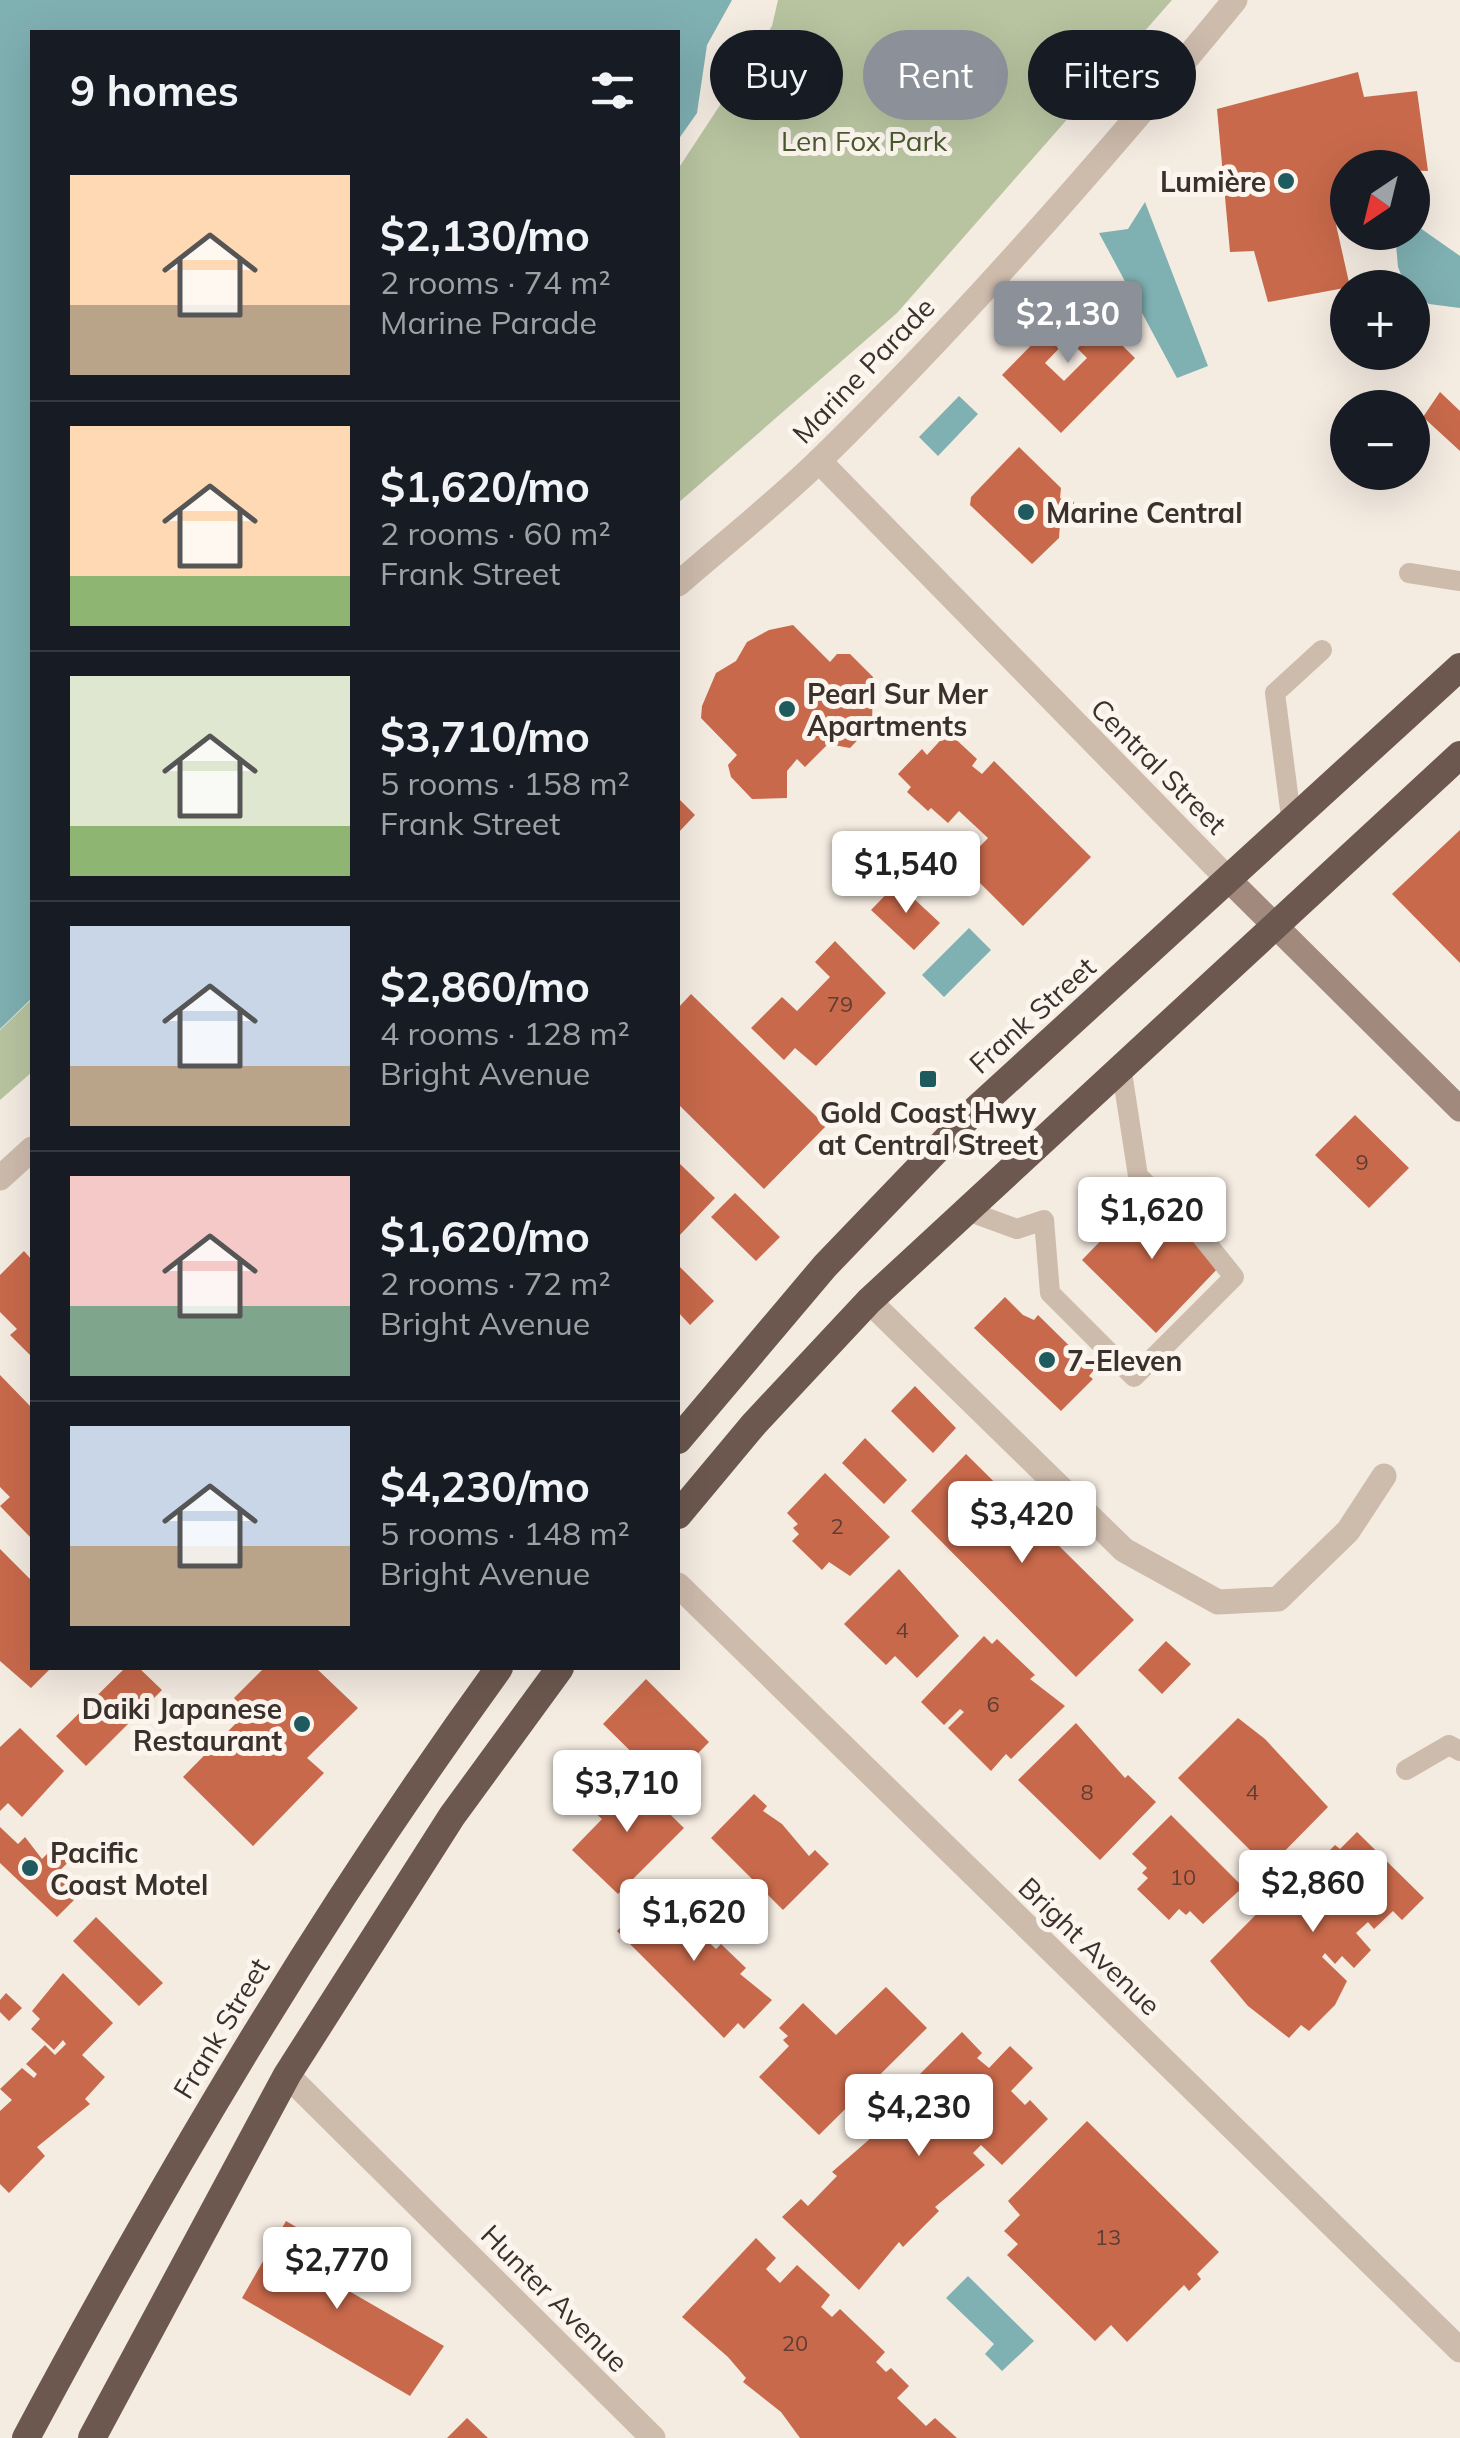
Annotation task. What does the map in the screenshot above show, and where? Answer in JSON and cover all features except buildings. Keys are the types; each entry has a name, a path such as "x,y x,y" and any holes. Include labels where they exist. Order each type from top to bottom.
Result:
{"highway":[{"name":"Frank Street","path":"680,1438 826,1266 973,1112 1290,817 1460,667"},
{"path":"680,1513 754,1424 869,1301 1460,755"},
{"name":"Frank Street","path":"26,2438 256,2031 413,1786 497,1670"},
{"path":"92,2438 287,2075 452,1816 559,1670"}],"main road":[{"name":"Central Street","path":"1227,878 1460,1109"}],"street":[{"name":"Marine Parade","path":"680,582 819,461 1148,105 1234,0"},
{"name":"Central Street","path":"819,461 1227,878"},
{"path":"0,1178 30,1151"},
{"path":"869,1301 1124,1550 1218,1602 1278,1599 1348,1531 1384,1476"},
{"name":"Bright Avenue","path":"680,1587 1460,2350"},
{"name":"Hunter Avenue","path":"287,2075 654,2438"}],"lane":[{"path":"1409,573 1460,580"},
{"path":"1290,817 1275,693 1322,650"},
{"path":"964,1210 1016,1229 1044,1220 1050,1293 1134,1377 1234,1277 1198,1232 1138,1176 1121,1066"},
{"path":"1406,1770 1449,1745 1460,1750"}],"green space":[{"name":"Len Fox Park","path":"778,0 1172,0 1146,30 1028,30 1028,120 1067,120 897,313 680,501 680,166 710,120 843,120 843,30 769,30"},
{"path":"30,1001 30,1074 0,1100 0,1030"}],"water":[{"path":"0,0 732,0 715,30 710,30 697,113 680,137 680,30 30,30 30,1000 0,1029"},
{"path":"1145,202 1208,366 1177,378 1099,233 1128,229"},
{"path":"1430,235 1460,256 1460,308 1430,304 1430,270 1398,267 1396,250 1430,250"},
{"path":"959,396 978,414 938,456 919,437"},
{"path":"969,928 991,950 944,997 922,975"},
{"path":"968,2276 1034,2341 1002,2371 985,2354 994,2344 946,2298"}],"place":[{"name":"Lumière","path":"1286,181"},
{"name":"Marine Central","path":"1026,512"},
{"name":"Pearl Sur Mer Apartments","path":"787,709"},
{"name":"Gold Coast Hwy at Central Street","path":"928,1079"},
{"name":"7-Eleven","path":"1047,1360"},
{"name":"Daiki Japanese Restaurant","path":"302,1724"},
{"name":"Pacific Coast Motel","path":"30,1868"}]}
